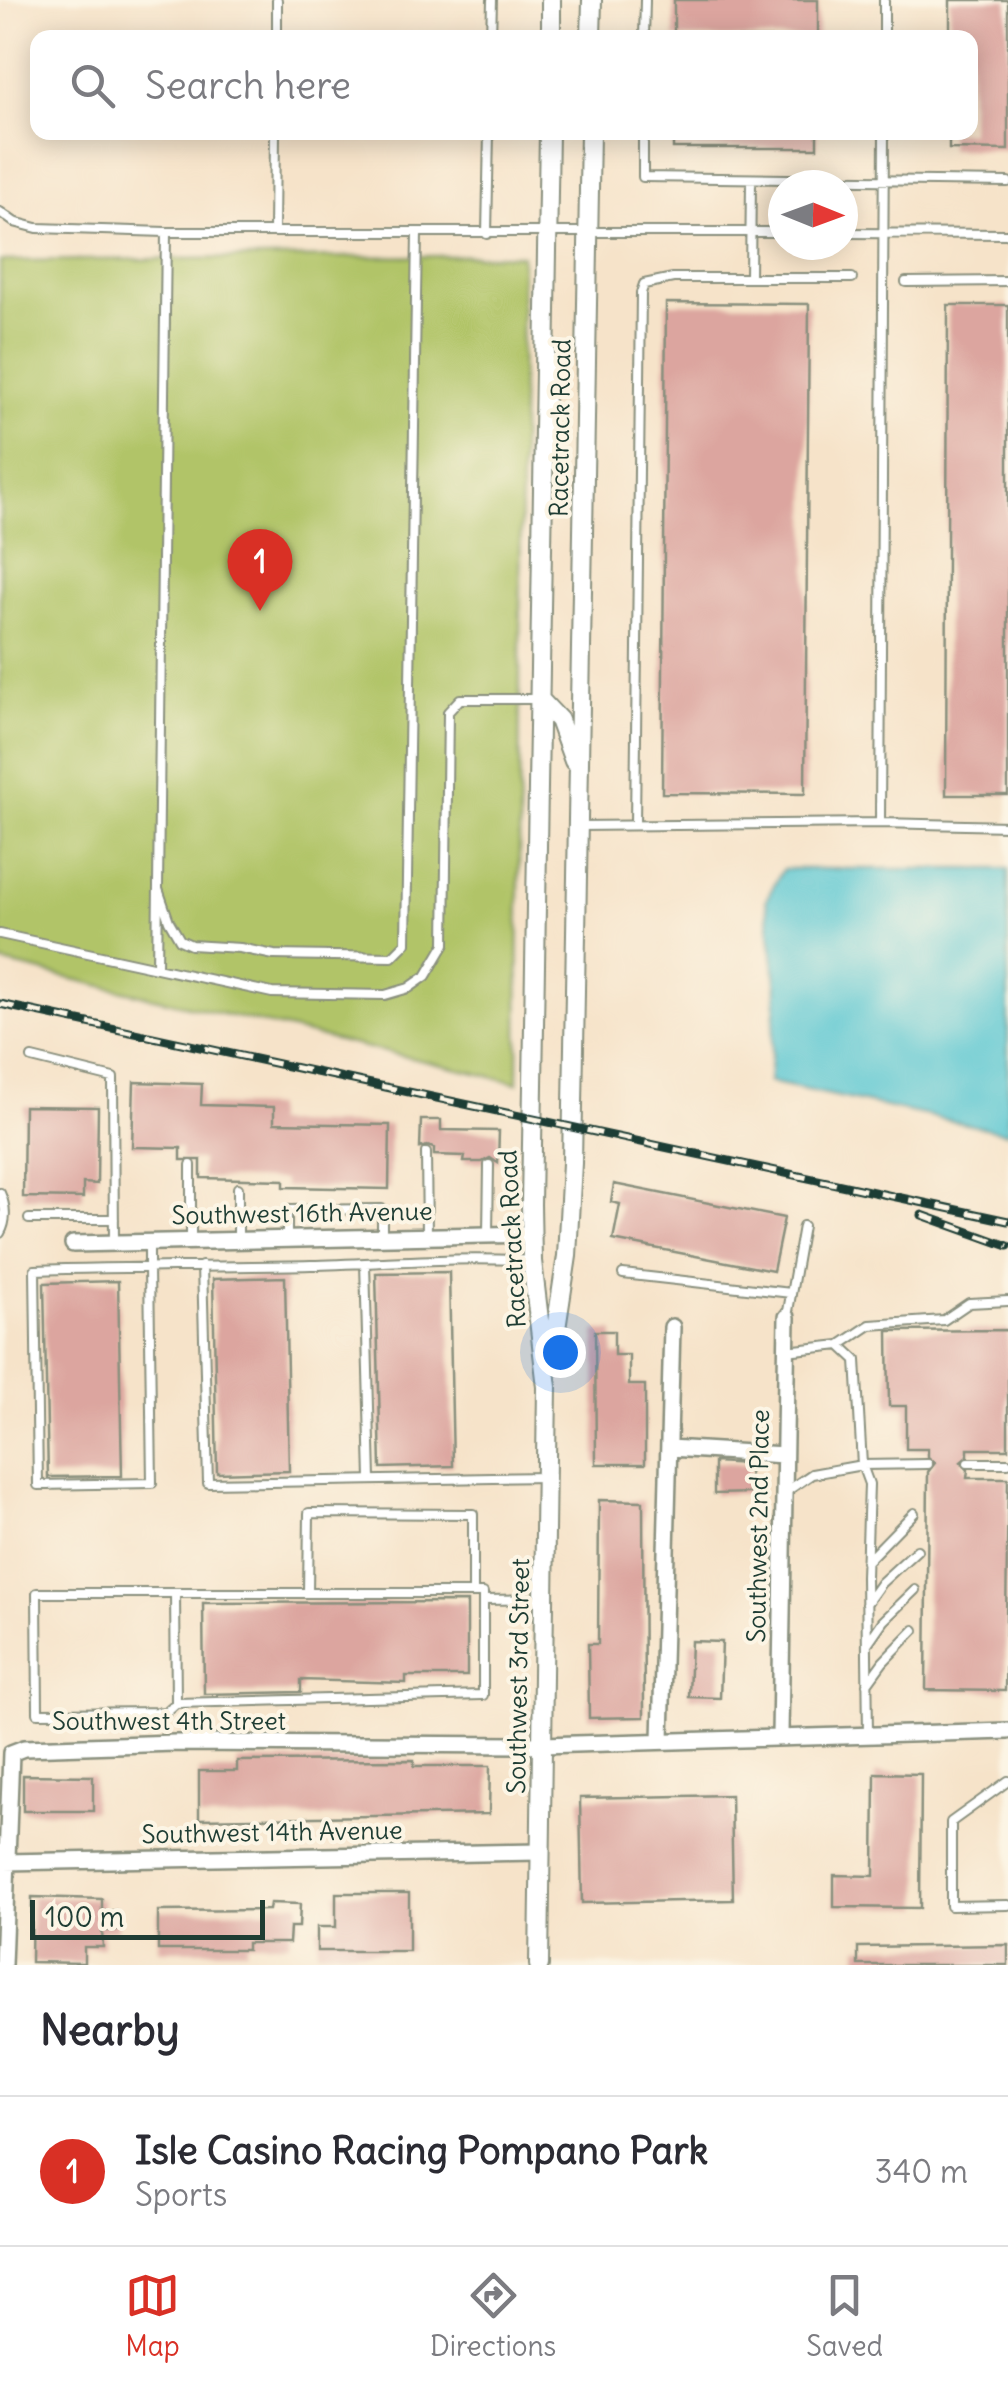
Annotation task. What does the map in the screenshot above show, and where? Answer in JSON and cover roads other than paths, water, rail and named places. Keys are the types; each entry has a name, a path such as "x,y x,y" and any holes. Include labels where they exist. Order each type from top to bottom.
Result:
{"street":[{"path":"551,0 551,30"},
{"path":"592,0 592,30"},
{"name":"Racetrack Road","path":"547,1387 531,1234 549,140"},
{"name":"Racetrack Road","path":"547,1387 570,1226 590,140"},
{"path":"539,698 559,720 578,770"},
{"name":"Southwest 16th Avenue","path":"73,1244 531,1234"},
{"name":"Southwest 2nd Place","path":"780,1736 787,1317"},
{"path":"661,1740 672,1327"},
{"name":"Southwest 3rd Street","path":"538,1965 547,1387"},
{"path":"670,1448 784,1455"},
{"path":"542,1745 1008,1731"},
{"name":"Southwest 4th Street","path":"3,1965 11,1752 24,1748 175,1743 542,1745"},
{"name":"Southwest 14th Avenue","path":"5,1862 540,1852"}],"lane":[{"path":"277,0 277,30"},
{"path":"491,30 492,0"},
{"path":"644,30 645,0"},
{"path":"884,0 884,30"},
{"path":"274,232 276,140"},
{"path":"487,234 489,140"},
{"path":"644,140 643,176 1008,182"},
{"path":"880,824 884,140"},
{"path":"750,278 751,180"},
{"path":"0,212 14,222 37,228 166,232 768,232"},
{"path":"157,968 166,232"},
{"path":"158,889 180,940 191,945 240,948 274,956 392,957 406,944 418,233"},
{"path":"858,233 1008,234"},
{"path":"635,825 640,293 644,284 673,278 852,278"},
{"path":"906,282 1008,281"},
{"path":"0,934 272,993 386,995 417,982 426,976 445,944 448,712 460,699 539,698"},
{"path":"577,826 1008,826"},
{"path":"32,1058 112,1078 114,1243"},
{"path":"426,1153 427,1236"},
{"path":"488,1233 489,1164"},
{"path":"191,1165 191,1240"},
{"path":"238,1188 238,1238"},
{"path":"0,1194 4,1225 0,1234"},
{"path":"286,1238 286,1210 382,1209 382,1236"},
{"path":"28,1219 114,1220"},
{"path":"787,1317 803,1226"},
{"path":"149,1241 148,1267 152,1483 38,1486 35,1270 148,1267 366,1263 494,1259 532,1261"},
{"path":"366,1263 371,1478"},
{"path":"202,1266 208,1483 546,1477"},
{"path":"623,1274 790,1293"},
{"path":"786,1351 840,1345 870,1325 944,1320 969,1303 1008,1301"},
{"path":"840,1345 856,1360 862,1465 869,1484 868,1734"},
{"path":"968,1463 1008,1463"},
{"path":"783,1494 812,1474 862,1465 928,1464"},
{"path":"308,1593 309,1513 473,1514 473,1593"},
{"path":"866,1562 914,1514"},
{"path":"866,1604 881,1583 916,1550"},
{"path":"867,1644 915,1590"},
{"path":"36,1593 308,1593 483,1593 484,1695 176,1703 166,1712 38,1713 36,1593"},
{"path":"175,1593 176,1703"},
{"path":"483,1600 544,1599"},
{"path":"868,1684 914,1630"},
{"path":"1006,1783 951,1822 951,1906 1008,1906"}],"water":[{"path":"783,869 1008,869 1008,1133 769,1082 777,989 766,900"}],"railway":[{"path":"0,1004 1008,1221"},
{"path":"922,1215 1008,1246"}],"place":[{"name":"Isle Casino Racing Pompano Park","path":"260,611"}]}
